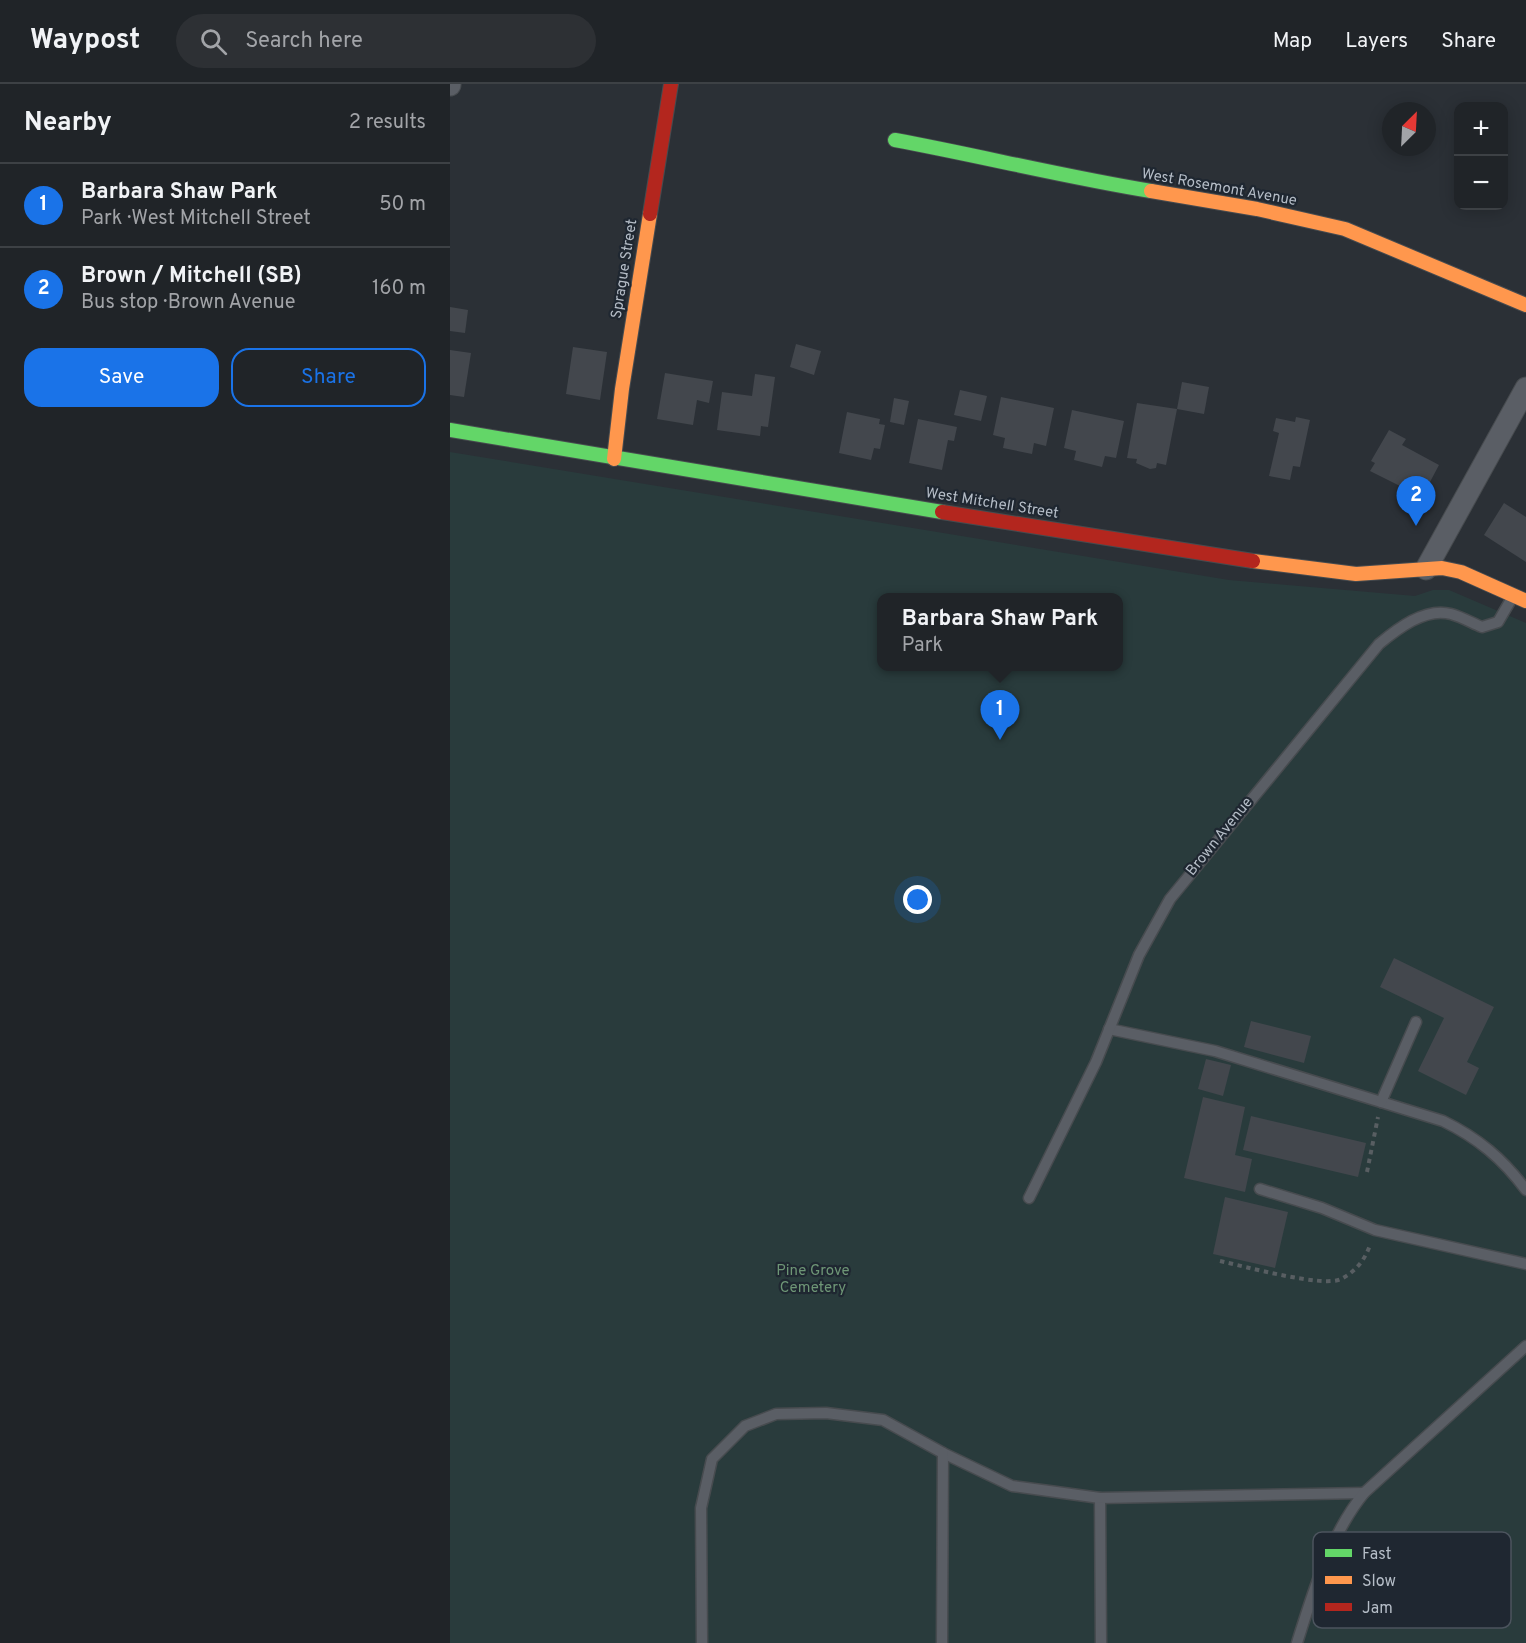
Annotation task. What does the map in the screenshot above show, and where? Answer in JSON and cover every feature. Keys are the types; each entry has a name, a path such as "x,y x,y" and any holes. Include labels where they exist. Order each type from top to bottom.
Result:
{"street":[{"name":"Sprague Street","path":"614,459 622,389 671,84"},
{"name":"West Rosemont Avenue","path":"895,140 987,157 1079,179 1257,209 1345,229 1526,305"},
{"path":"1426,569 1526,388"},
{"name":"West Mitchell Street","path":"450,430 614,459 1247,560 1356,574 1442,568 1461,572 1520,598"}],"lane":[{"name":"Brown Avenue","path":"1029,1198 1096,1062 1139,955 1170,899 1379,644 1402,625 1428,616 1449,614 1482,627 1498,622 1520,598"},
{"path":"1381,1102 1416,1023"},
{"path":"1109,1029 1215,1052 1443,1121 1470,1134 1508,1165 1526,1190"},
{"path":"1260,1189 1322,1208 1375,1230 1526,1264"},
{"path":"1339,1532 1347,1514 1364,1493 1526,1346"},
{"path":"702,1643 701,1508 712,1459 745,1426 776,1414 826,1413 883,1420 943,1453 1012,1486 1100,1498 1364,1493"},
{"path":"942,1643 943,1453"},
{"path":"1100,1498 1101,1643"},
{"path":"1297,1643 1313,1595"}],"path":[{"path":"1367,1172 1381,1102"},
{"path":"1220,1261 1314,1281 1339,1280 1365,1260 1375,1230"}],"green space":[{"name":"Pine Grove Cemetery","path":"450,452 1229,580 1415,596 1433,590 1449,590 1526,623 1526,1643 450,1643"}],"building":[{"path":"450,307 468,310 465,333 450,331"},
{"path":"796,344 821,351 814,375 790,367"},
{"path":"573,347 607,352 600,400 566,394"},
{"path":"450,350 471,353 464,397 450,395"},
{"path":"665,373 713,381 709,403 697,400 693,425 657,419"},
{"path":"755,374 775,377 768,427 761,426 760,436 717,430 722,392 752,396"},
{"path":"1182,382 1209,387 1204,414 1177,409"},
{"path":"960,390 987,396 981,421 954,415"},
{"path":"1001,397 1054,408 1046,446 1034,443 1032,454 1003,448 1005,438 993,435"},
{"path":"894,398 909,401 904,425 890,422"},
{"path":"1137,403 1177,409 1166,465 1157,463 1156,468 1150,469 1136,463 1137,459 1127,458"},
{"path":"1072,410 1124,421 1116,458 1105,456 1102,467 1074,460 1076,451 1064,448"},
{"path":"847,412 880,419 879,424 885,425 880,449 874,448 871,460 839,453"},
{"path":"1296,417 1310,420 1300,467 1293,466 1290,480 1269,476 1279,433 1273,431 1276,418 1295,422"},
{"path":"918,419 957,427 954,441 948,440 942,470 909,463"},
{"path":"1389,430 1406,439 1402,445 1439,465 1422,497 1370,471 1375,463 1371,461"},
{"path":"1504,503 1526,517 1526,562 1484,535"},
{"path":"1394,958 1494,1007 1467,1062 1479,1068 1466,1095 1418,1071 1444,1018 1380,987"},
{"path":"1251,1021 1311,1036 1304,1063 1244,1047"},
{"path":"1206,1059 1231,1065 1223,1096 1198,1089"},
{"path":"1203,1097 1245,1107 1235,1155 1252,1159 1245,1192 1184,1178"},
{"path":"1251,1116 1366,1143 1358,1177 1243,1150"},
{"path":"1225,1197 1288,1212 1275,1268 1213,1254"}],"traffic: fast":[{"path":"895,140 1151,191"},
{"path":"450,430 942,512"}],"traffic: slow":[{"path":"1151,191 1257,209 1345,229 1526,305"},
{"path":"614,459 622,389 650,214"},
{"path":"1253,561 1356,574 1442,568 1461,572 1526,601"}],"traffic: jam":[{"path":"650,214 671,84"},
{"path":"942,512 1253,561"}],"place":[{"name":"Brown / Mitchell (SB)","path":"1416,526"},
{"name":"Barbara Shaw Park","path":"1000,740"}]}
